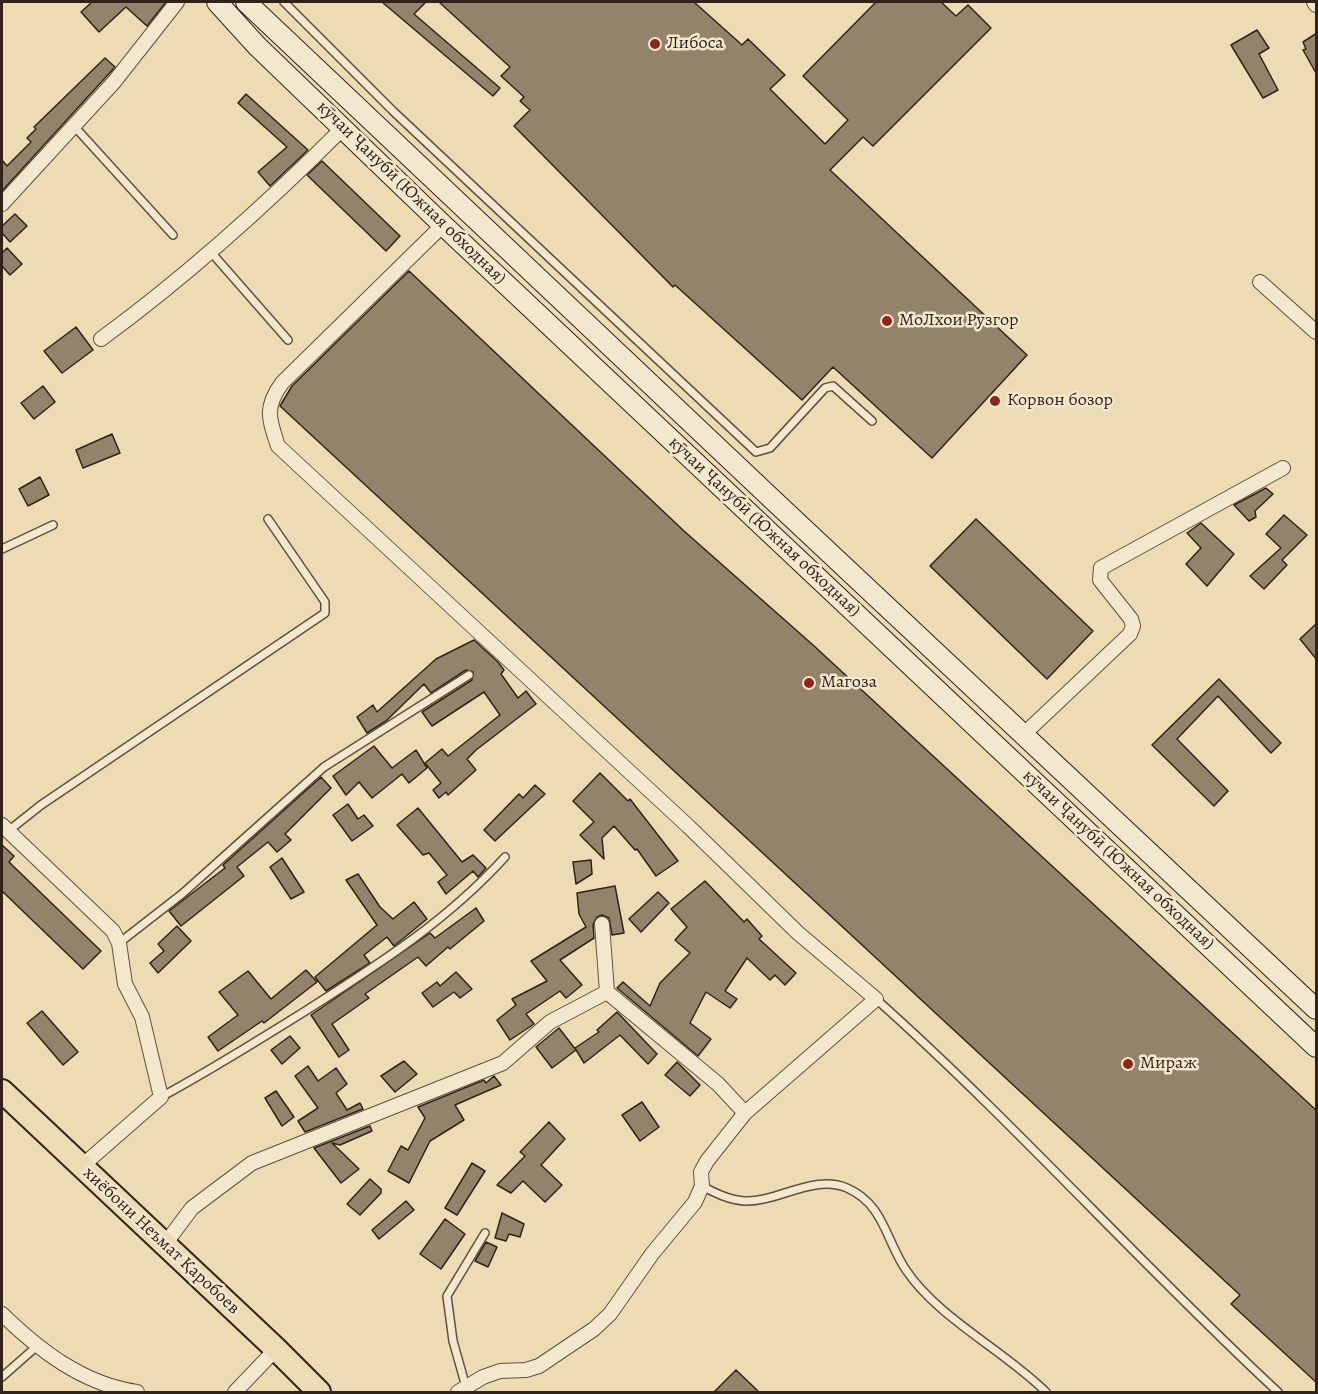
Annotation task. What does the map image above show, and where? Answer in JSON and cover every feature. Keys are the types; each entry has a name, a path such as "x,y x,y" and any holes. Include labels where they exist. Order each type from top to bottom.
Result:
{"highway":[{"name":"хиёбони Неъмат Қаробоев","path":"2,1090 276,1348 319,1392"}],"main road":[{"name":"кӯчаи Ҷанубӣ (Южная обходная)","path":"217,2 257,46 443,225 1317,1047"},
{"name":"кӯчаи Ҷанубӣ (Южная обходная)","path":"246,2 1317,1009"}],"street":[{"path":"2,204 114,82 177,2"},
{"path":"101,339 161,295 293,178 343,128"},
{"path":"443,225 282,383 269,406 270,421 278,446 688,826 798,933 876,999 745,1113 707,1161 700,1178 702,1186 695,1202 652,1254 610,1314 594,1329 539,1366 526,1370 500,1371 462,1390"},
{"path":"1260,282 1317,332"},
{"path":"1023,735 1130,634 1133,626 1131,619 1100,580 1101,568 1283,468"},
{"path":"4,828 113,931 119,943 125,984 142,1017 161,1097 82,1166"},
{"path":"602,924 607,992 718,1084 745,1113"},
{"path":"165,1244 192,1208 252,1163 503,1063 550,1022 607,992"},
{"path":"2,1314 36,1347 97,1384 118,1391 137,1392"},
{"path":"235,1392 276,1348"}],"lane":[{"path":"284,2 394,112 756,452 770,448 825,388 834,386 872,421"},
{"path":"74,126 173,235"},
{"path":"210,251 288,340"},
{"path":"4,828 325,613 325,602 268,519"},
{"path":"2,549 52,525"},
{"path":"119,943 182,894 324,766 469,675"},
{"path":"161,1097 206,1072 393,956 477,888 505,857"},
{"path":"876,999 1019,1134 1215,1334 1278,1392"},
{"path":"702,1186 720,1196 746,1201 828,1184 847,1188 874,1206 905,1269 924,1293 1046,1392"},
{"path":"462,1390 447,1296 485,1233"},
{"path":"2,1377 36,1347"}],"building":[{"path":"92,2 166,2 147,26 126,7 99,32 81,12"},
{"path":"382,2 426,2 414,14 500,88 493,96"},
{"path":"439,2 694,2 742,45 748,39 785,75 770,89 825,144 848,120 803,76 876,2 941,2 956,16 968,5 991,28 873,146 863,137 830,170 1027,355 932,458 833,367 802,400 675,285 673,287 514,126 530,110 520,101 524,97 501,76 510,67"},
{"path":"1257,30 1269,48 1259,54 1278,90 1263,98 1231,45"},
{"path":"1317,33 1316,73 1303,50 1306,49 1303,42"},
{"path":"105,58 115,67 2,191 2,160 7,166 31,142 27,138 36,129 34,127"},
{"path":"246,94 308,150 270,186 258,172 287,147 238,103"},
{"path":"322,161 400,236 386,251 307,175"},
{"path":"15,214 27,226 10,242 2,233 2,226"},
{"path":"7,248 22,264 10,275 2,266 2,253"},
{"path":"409,271 684,531 813,645 1317,1111 1317,1383 1231,1304 1240,1295 280,406 292,386"},
{"path":"76,327 93,350 62,373 44,351"},
{"path":"43,386 55,402 34,419 21,403"},
{"path":"112,434 120,453 83,468 76,450"},
{"path":"40,477 49,495 28,506 19,489"},
{"path":"1266,488 1273,494 1255,511 1256,517 1249,521 1234,505"},
{"path":"1284,515 1307,535 1282,560 1287,565 1264,589 1250,576 1281,548 1266,534"},
{"path":"976,519 1093,631 1047,679 930,566"},
{"path":"1201,523 1234,554 1207,586 1186,564 1201,548 1187,533"},
{"path":"1317,623 1317,660 1300,639"},
{"path":"474,640 498,662 504,670 501,674 518,698 526,691 536,704 476,750 467,759 476,770 448,795 446,792 439,798 433,790 441,783 425,763 442,749 448,756 500,715 484,692 432,726 422,712 472,680 473,672 466,670 431,693 424,684 386,721 367,733 357,717 373,705 377,712 436,659"},
{"path":"1219,679 1281,743 1271,753 1218,696 1177,739 1228,791 1214,806 1152,745"},
{"path":"374,746 392,768 416,750 427,768 409,783 402,774 372,798 359,782 346,795 333,776"},
{"path":"600,773 628,801 630,799 678,861 656,876 637,849 635,850 614,826 602,838 604,859 580,835 594,822 573,801"},
{"path":"321,777 331,788 285,834 291,840 277,852 268,842 237,867 244,876 181,926 169,911 225,868 223,865"},
{"path":"535,785 545,794 495,841 484,830 519,794 523,798"},
{"path":"348,804 358,819 364,815 373,826 352,841 333,815"},
{"path":"418,808 462,862 473,855 486,868 478,877 473,871 446,894 438,882 447,875 429,853 423,855 397,825"},
{"path":"2,845 14,856 9,862 101,951 83,969 2,891"},
{"path":"282,858 304,892 291,899 270,867"},
{"path":"591,860 592,874 576,884 573,862"},
{"path":"358,874 380,907 393,919 414,902 427,919 394,946 387,937 364,955 370,963 326,991 315,977 377,925 346,880"},
{"path":"705,881 744,922 747,919 762,936 759,939 796,973 785,985 775,975 770,980 747,958 725,991 737,999 730,1008 706,992 690,1023 711,1039 698,1056 617,988 623,982 650,1006 660,983 690,953 675,940 687,927 671,909"},
{"path":"615,886 624,933 612,935 609,918 602,915 597,917 593,924 594,938 560,960 582,985 566,998 560,991 526,1014 534,1024 510,1040 497,1020 516,1005 512,999 547,981 531,961 586,927 579,914 577,893"},
{"path":"658,892 669,903 641,932 629,919"},
{"path":"476,908 484,921 450,949 448,947 426,966 418,957 365,994 369,998 332,1024 349,1050 339,1057 311,1015 430,933 435,938"},
{"path":"177,926 191,941 158,973 150,963 164,951 158,944"},
{"path":"306,970 317,982 264,1023 262,1021 218,1051 208,1037 238,1015 219,992 248,971 271,999"},
{"path":"456,972 472,989 460,998 454,992 433,1007 422,993 437,982 440,986"},
{"path":"42,1011 78,1052 63,1065 27,1023"},
{"path":"617,1012 657,1054 648,1064 620,1035 584,1063 575,1048 599,1032 597,1030"},
{"path":"559,1028 576,1050 552,1068 536,1047"},
{"path":"290,1036 300,1048 282,1064 271,1050"},
{"path":"404,1061 417,1074 395,1092 381,1076"},
{"path":"677,1062 700,1085 690,1096 665,1075"},
{"path":"308,1066 318,1081 336,1068 347,1084 336,1093 347,1110 360,1103 363,1109 305,1132 298,1121 318,1108 295,1076"},
{"path":"494,1076 501,1085 455,1105 464,1120 430,1141 409,1183 388,1171 401,1146 408,1150 425,1118 418,1107 484,1080 486,1083"},
{"path":"276,1091 294,1117 282,1126 265,1098"},
{"path":"642,1102 659,1127 640,1141 622,1115"},
{"path":"549,1122 565,1139 541,1165 562,1185 545,1202 523,1181 511,1193 497,1185 525,1156 520,1152"},
{"path":"370,1126 372,1131 340,1145 332,1143 359,1169 341,1183 314,1148"},
{"path":"472,1163 485,1171 457,1215 445,1208"},
{"path":"370,1179 381,1189 381,1193 360,1215 347,1204"},
{"path":"406,1201 414,1210 379,1239 372,1230"},
{"path":"502,1213 524,1224 520,1237 509,1234 506,1241 495,1238"},
{"path":"445,1219 465,1234 441,1269 420,1254"},
{"path":"486,1242 497,1247 488,1267 475,1261"},
{"path":"736,1370 759,1392 714,1392"}],"place":[{"name":"Либоса","path":"655,44"},
{"name":"МоЛхои Рузгор","path":"887,321"},
{"name":"Корвон бозор","path":"995,401"},
{"name":"Магоза","path":"809,683"},
{"name":"Мираж","path":"1128,1064"}]}
